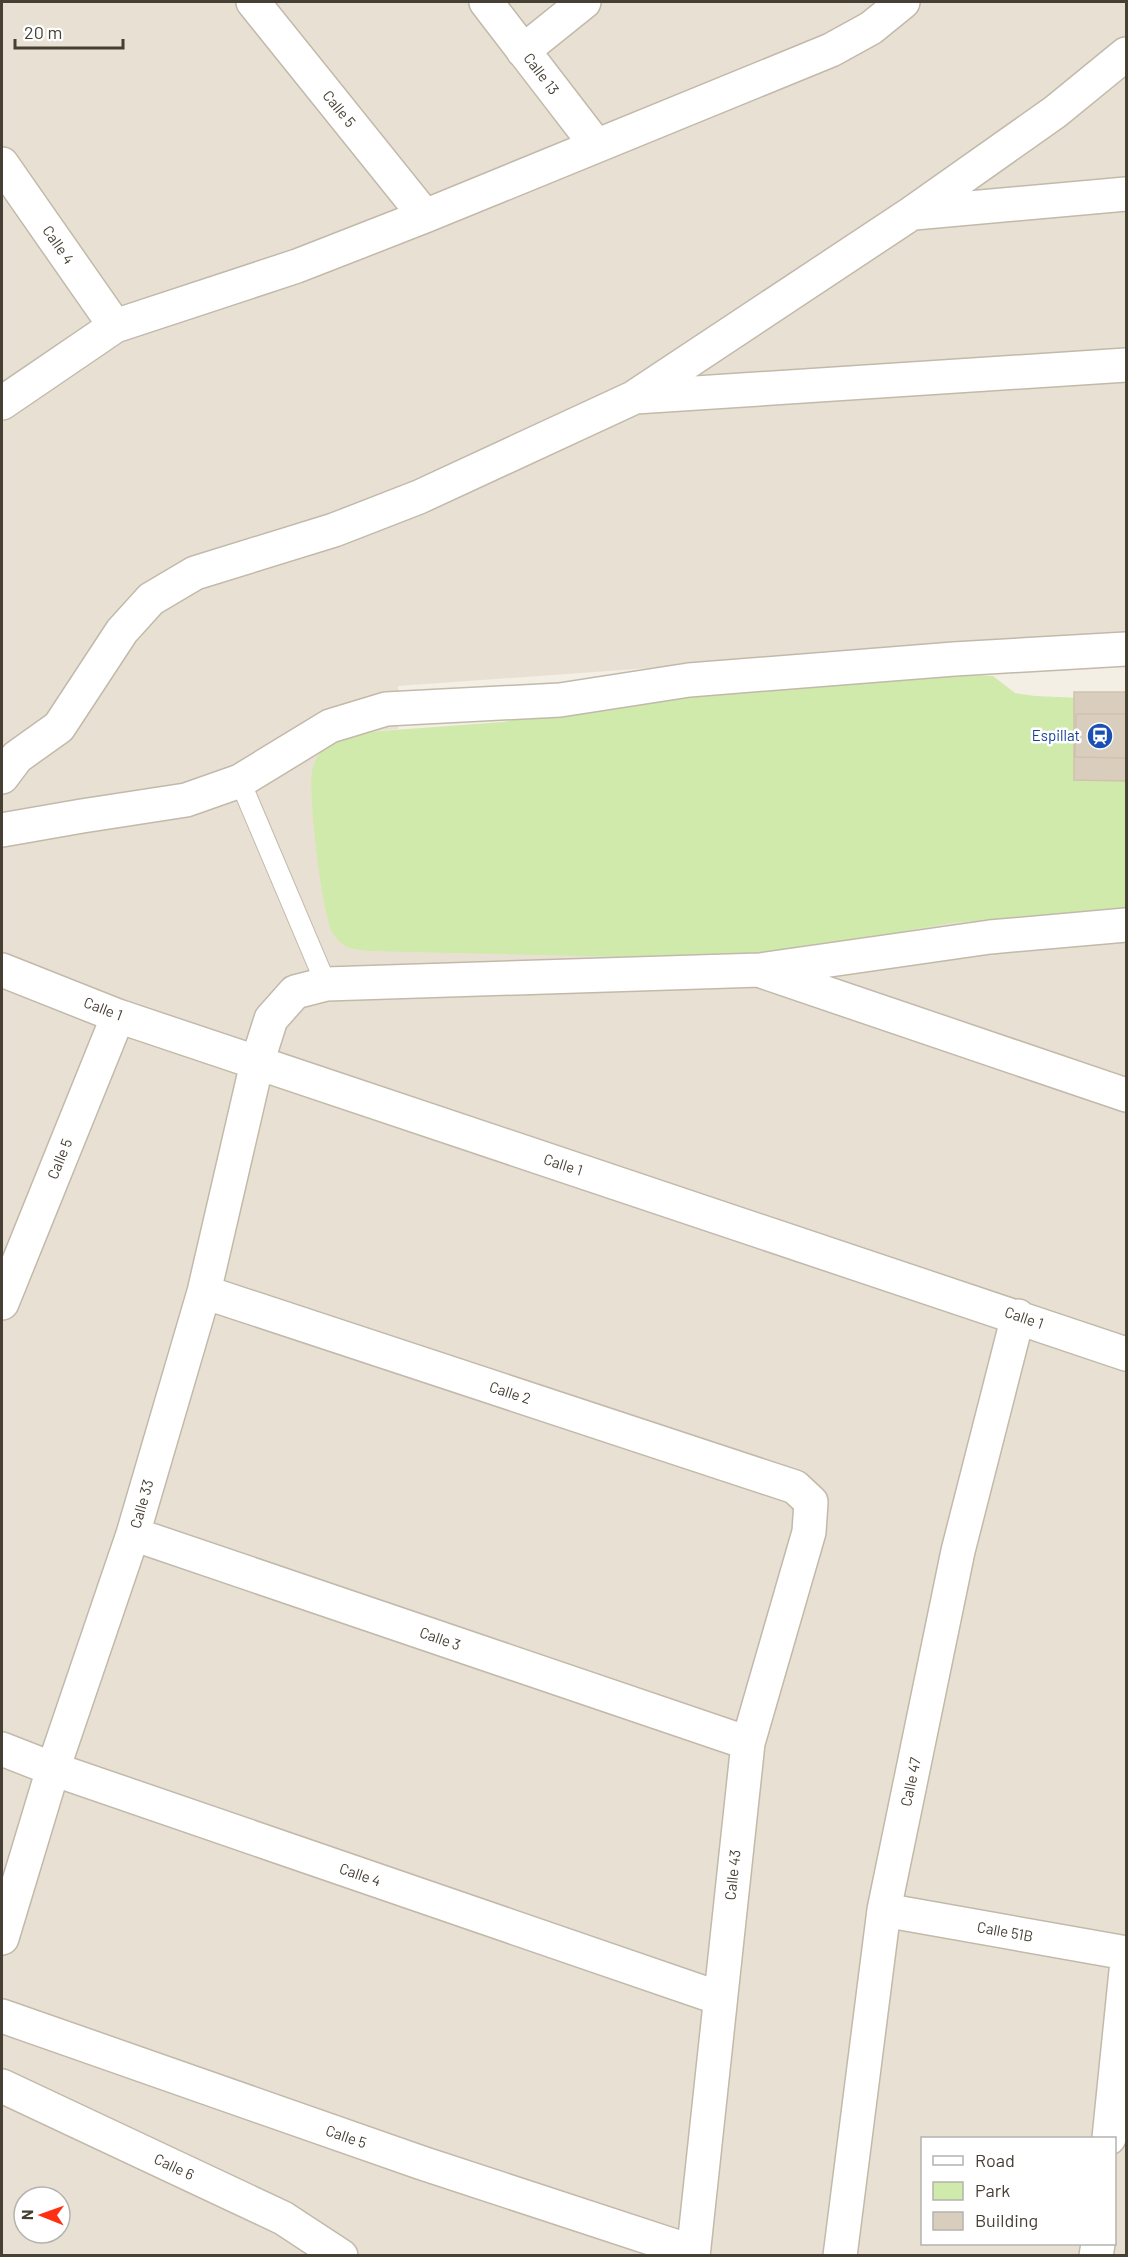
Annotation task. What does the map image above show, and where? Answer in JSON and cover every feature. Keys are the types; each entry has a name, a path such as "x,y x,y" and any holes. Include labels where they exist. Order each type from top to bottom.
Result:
{"street":[{"name":"Calle 5","path":"253,2 425,216"},
{"name":"Calle 13","path":"486,2 596,146"},
{"path":"523,51 584,2"},
{"path":"2,404 115,326 297,266 831,50 871,28 903,2"},
{"path":"2,777 17,757 59,727 122,631 151,599 195,573 334,530 419,497 635,397 912,213 1055,112 1126,54"},
{"name":"Calle 4","path":"2,164 115,326"},
{"path":"912,213 1126,194"},
{"path":"635,397 1126,364"},
{"path":"2,830 186,800 240,781 330,726 386,709 560,700 690,680 954,659 1126,649"},
{"path":"760,970 990,937 1126,925"},
{"name":"Calle 1","path":"2,970 118,1016 1126,1354"},
{"path":"760,970 1126,1095"},
{"name":"Calle 33","path":"2,1938 53,1769 133,1534 204,1292 257,1063 271,1019 296,992 326,984 760,970"},
{"name":"Calle 5","path":"2,1303 118,1016"},
{"name":"Calle 2","path":"204,1292 795,1487 811,1502"},
{"name":"Calle 47","path":"840,2256 884,1910 958,1551 1018,1316"},
{"name":"Calle 43","path":"693,2254 748,1743 809,1532 811,1502"},
{"name":"Calle 3","path":"133,1534 748,1743"},
{"name":"Calle 4","path":"2,1749 53,1769 719,1998"},
{"name":"Calle 51B","path":"884,1910 1126,1953"},
{"path":"1109,2137 1126,1971"},
{"name":"Calle 5","path":"2,2016 422,2163 693,2254"},
{"name":"Calle 6","path":"2,2086 283,2218 341,2256"}],"lane":[{"path":"240,781 326,984"}],"shaded area":[{"path":"2,2 1126,2 1126,634 398,686 398,729 353,733 675,958 786,952 951,923 1126,909 1126,2255 2,2256"}],"green space":[{"path":"935,674 993,676 1015,693 1035,696 1126,700 1126,909 951,923 786,952 675,958 370,951 346,946 338,940 329,925 317,855 311,783 312,771 318,756 322,750 339,738 353,733 503,722 657,697"}],"building":[{"name":"Espillat","path":"1074,692 1126,692 1126,781 1074,780"},
{"path":"1076,714 1126,714 1126,758 1075,757"}],"place":[{"name":"Espillat","path":"1100,736"}]}
